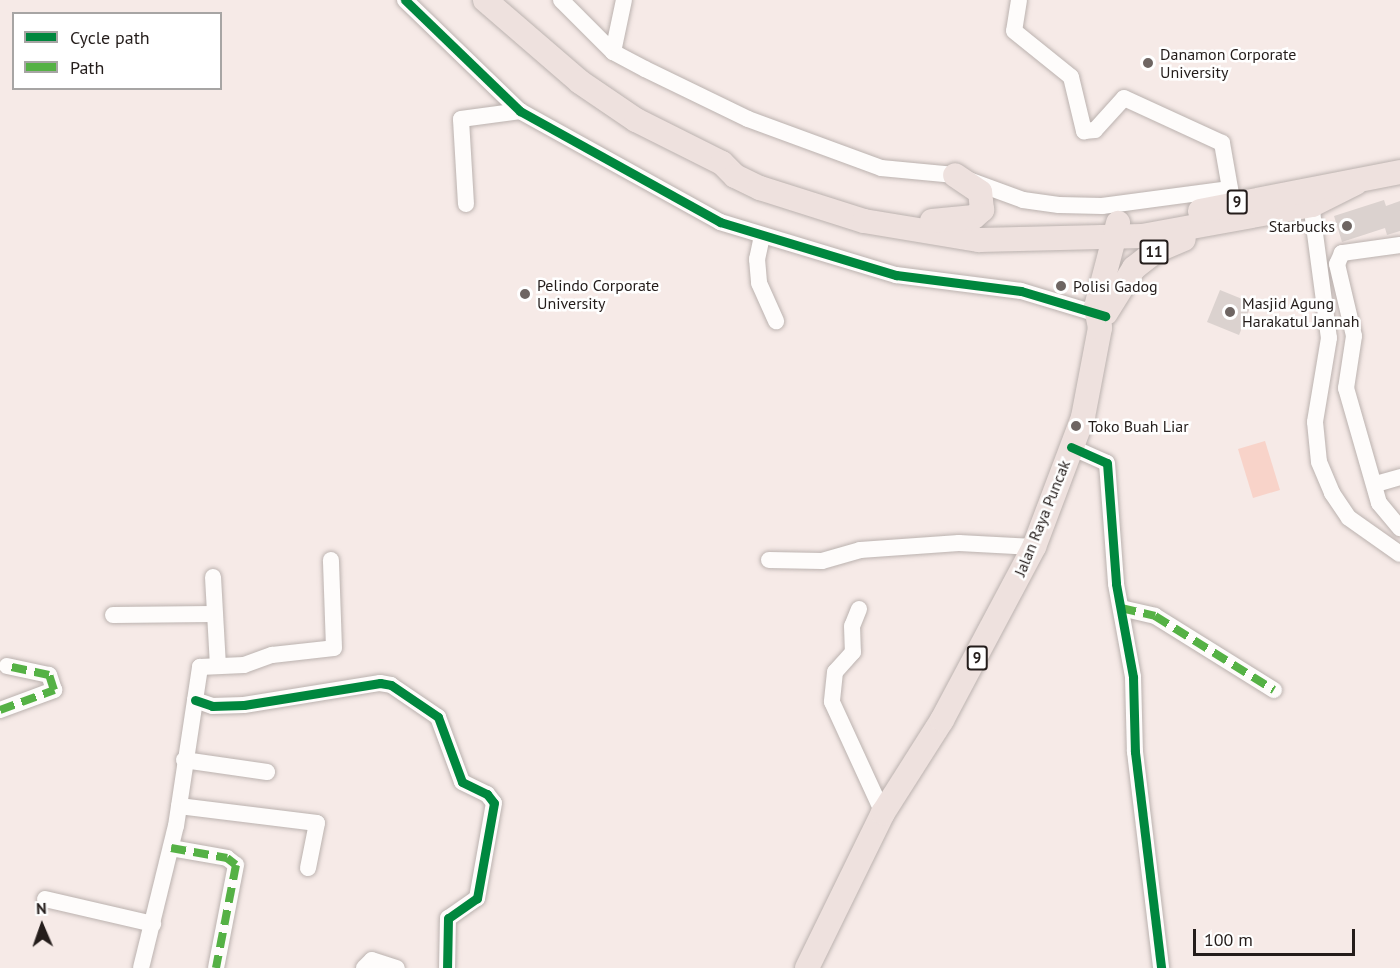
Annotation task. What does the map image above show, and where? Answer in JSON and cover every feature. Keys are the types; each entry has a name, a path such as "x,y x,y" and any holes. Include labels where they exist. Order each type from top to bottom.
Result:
{"highway":[{"path":"485,0 607,102 722,163 760,188 864,221 979,240 1073,240 1116,231"},
{"path":"722,163 744,166 836,200 932,220 970,225 1116,231"},
{"name":"9","path":"1116,231 1235,204 1310,197 1400,172"},
{"path":"932,220 974,217 982,210 980,192 955,175"},
{"name":"11","path":"1100,319 1124,280 1143,259 1168,244 1226,229 1235,204"},
{"name":"Jalan Raya Puncak","path":"807,968 883,813 947,710 1034,547 1083,417 1116,231"},
{"path":"1073,240 1093,250 1108,269"}],"street":[{"path":"405,0 520,111 720,222 896,275 1021,291 1100,319"},
{"path":"561,0 613,52 748,119 889,170 955,175 1023,200 1059,206 1235,204 1222,143 1130,100 1121,99 1094,131 1084,131 1071,77 1014,31 1019,0"},
{"path":"613,52 624,0"},
{"path":"466,204 461,119 520,111"},
{"path":"1310,197 1329,338 1315,422 1319,462 1332,493 1349,518 1400,554"},
{"path":"762,236 757,259 759,283 776,321"},
{"path":"1400,245 1342,253 1338,260 1354,336 1346,388 1383,512 1400,528"},
{"path":"1071,447 1107,463 1121,608 1134,685 1135,752 1161,968"},
{"path":"1376,484 1400,477"},
{"path":"769,560 822,561 860,550 959,543 1034,547"},
{"path":"141,968 171,848 200,668 334,648 331,560"},
{"path":"213,577 212,614 216,618 218,666"},
{"path":"1121,608 1155,616 1274,690"},
{"path":"859,609 852,626 853,652 835,672 831,702 883,813"},
{"path":"112,615 212,614"},
{"path":"0,710 54,690 49,675 7,666"},
{"path":"195,700 212,706 244,705 380,682 391,685 438,717 462,782 487,794 494,803 477,898 448,918 447,968"},
{"path":"184,760 267,772"},
{"path":"179,806 317,823 308,868"},
{"path":"171,848 227,858 236,865 216,968"},
{"path":"45,899 153,924"},
{"path":"364,968 372,960 397,968"}],"shaded area":[{"path":"1265,441 1280,490 1253,498 1238,449"}],"building":[{"path":"1384,200 1386,206 1400,201 1400,231 1387,235 1385,228 1342,242 1334,216"},
{"name":"Masjid Agung Harakatul Jannah","path":"1220,290 1252,303 1239,335 1207,322"}],"marked path":[{"path":"1121,608 1155,616 1274,690"},
{"path":"0,710 54,690 49,675 7,666"},
{"path":"171,848 227,858 236,865 216,968"}],"cycle path":[{"path":"405,0 520,111 720,222 896,275 1021,291 1105,316"},
{"path":"1071,447 1107,463 1116,584 1133,677 1135,752 1161,968"},
{"path":"195,700 212,706 244,705 380,683 391,685 438,717 462,782 487,794 494,803 477,898 448,918 447,968"}],"place":[{"name":"Danamon Corporate University","path":"1148,63"},
{"name":"Starbucks","path":"1347,226"},
{"name":"Polisi Gadog","path":"1061,286"},
{"name":"Pelindo Corporate University","path":"525,294"},
{"name":"Masjid Agung Harakatul Jannah","path":"1230,312"},
{"name":"Toko Buah Liar","path":"1076,426"}]}
